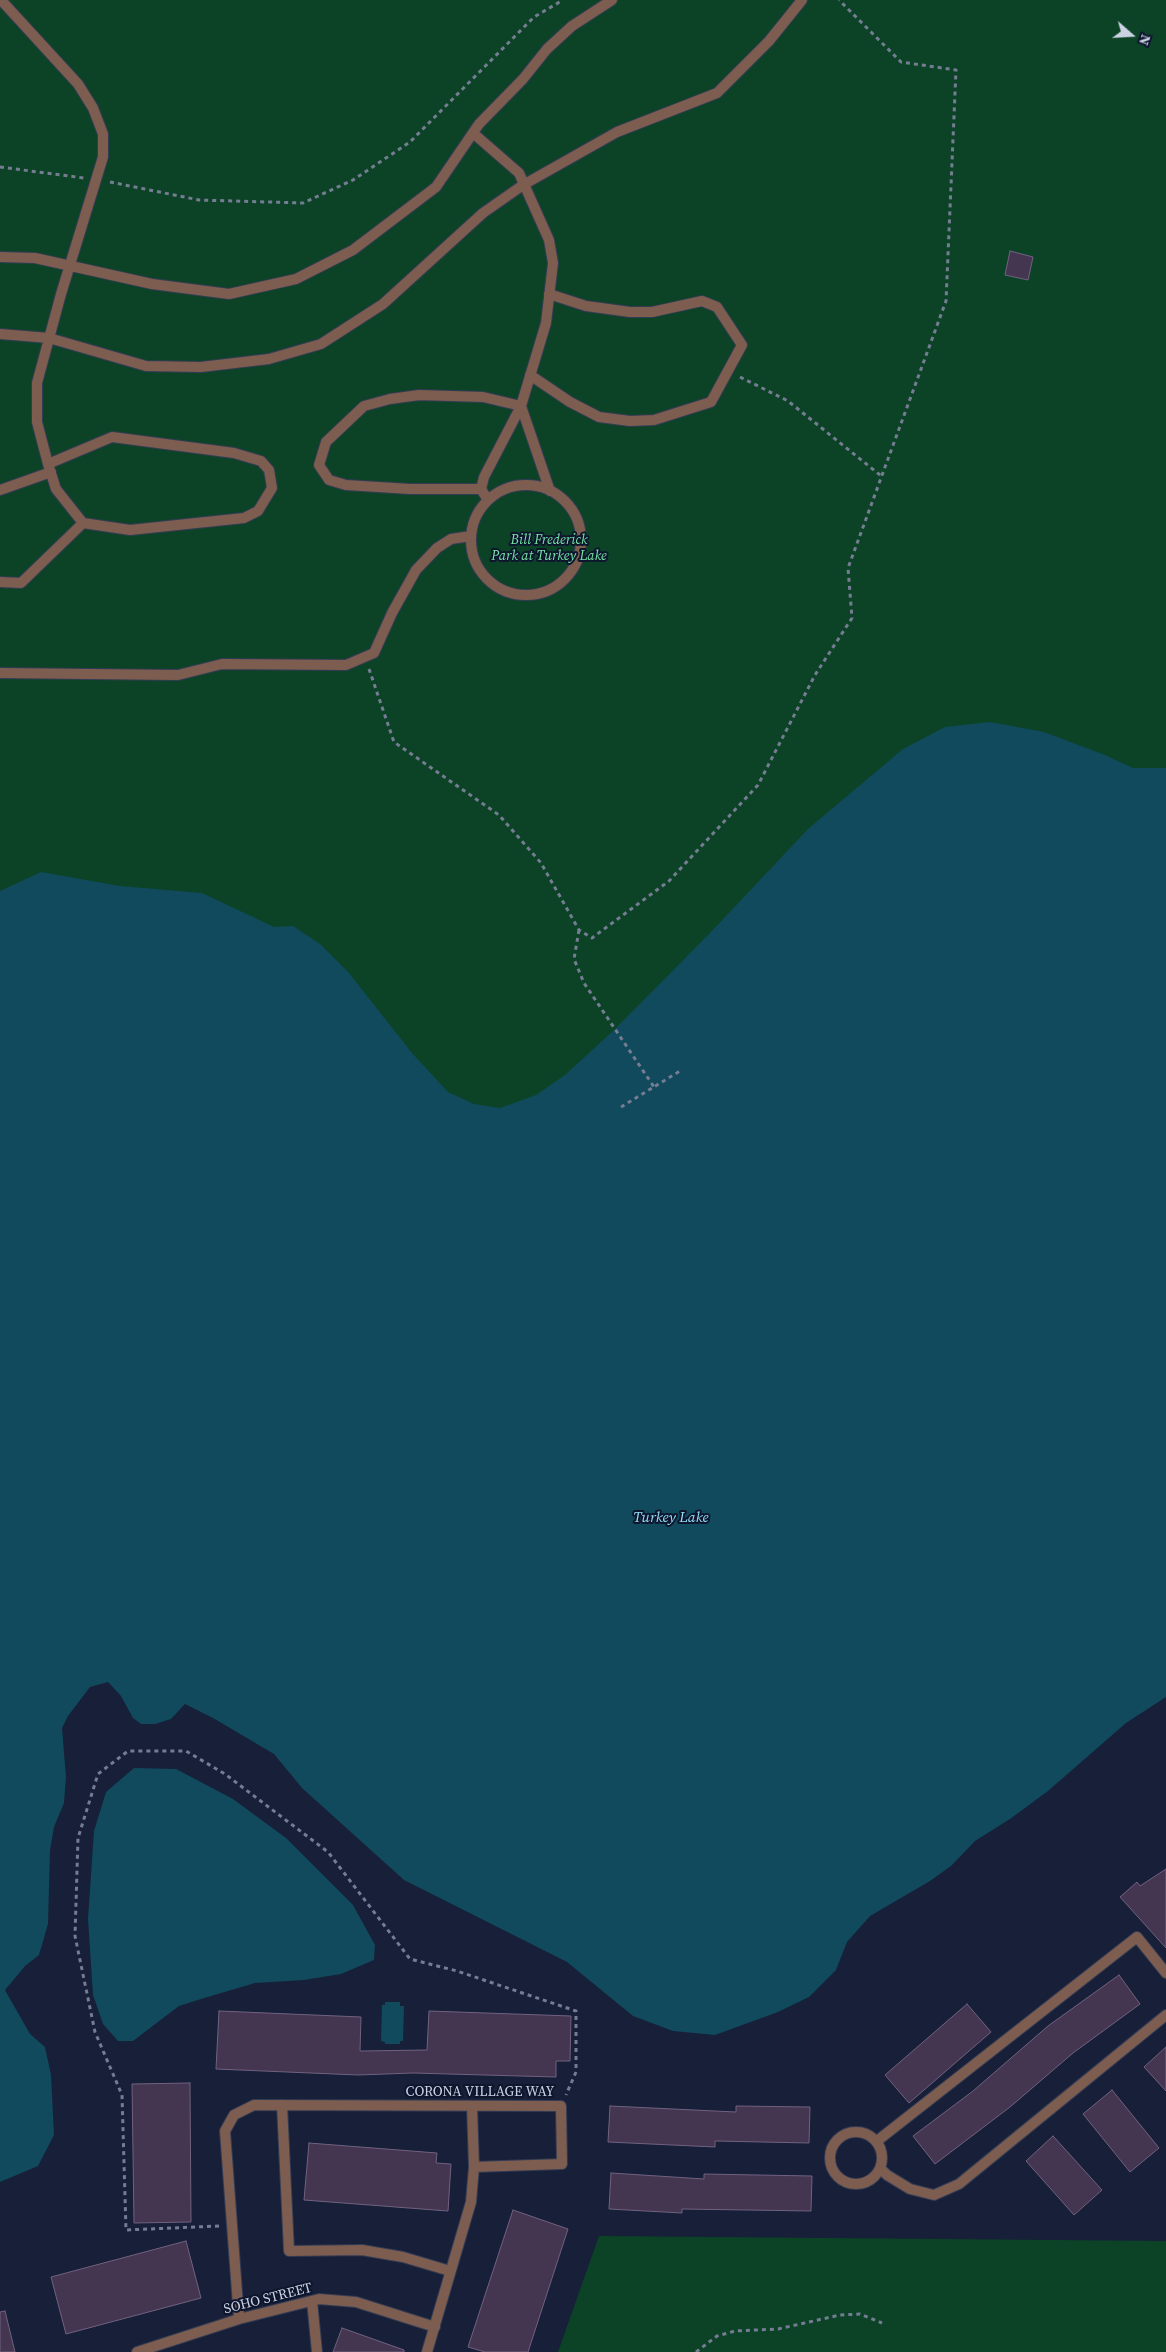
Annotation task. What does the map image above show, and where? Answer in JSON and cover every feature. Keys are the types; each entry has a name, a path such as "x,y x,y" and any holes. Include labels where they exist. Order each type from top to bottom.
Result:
{"lane":[{"path":"0,490 50,468 112,437 234,453 260,461 269,470 272,488 258,511 244,518 130,530 83,523 56,489 50,468 37,422 37,383 70,264 103,157 102,134 93,108 78,84 1,0"},
{"path":"0,257 35,258 70,264 152,284 229,294 296,279 353,250 436,186 473,134 523,79 547,49 572,26 612,0"},
{"path":"0,334 49,338 146,366 201,367 269,359 321,344 383,304 483,213 523,185 617,132 717,93 769,41 802,0"},
{"path":"473,134 519,173 549,240 553,263 546,322 521,406 484,477 481,489 488,500"},
{"path":"530,375 570,402 599,417 630,421 654,420 711,402 742,345 717,307 702,301 652,312 630,312 586,306 549,294"},
{"path":"481,489 346,486 329,480 319,465 326,442 364,406 390,398 418,395 483,397 521,406"},
{"path":"521,406 550,491"},
{"path":"524,485 550,491 561,498 575,515 580,529 579,553 570,574 556,586 530,596 512,594 499,589 485,578 471,551 471,532 488,500 499,492 524,485"},
{"path":"0,582 22,583 83,523"},
{"path":"0,673 178,676 222,664 346,664 374,653 392,613 416,570 436,548 451,539 471,536"},
{"path":"877,2141 1137,1937 1166,1973"},
{"path":"881,2169 887,2176 910,2189 934,2195 959,2184 1166,2016"},
{"name":"CORONA VILLAGE WAY","path":"239,2319 225,2132 234,2115 254,2105 561,2106 562,2164 474,2167"},
{"path":"282,2105 289,2251 362,2250 403,2257 450,2271"},
{"path":"427,2352 471,2202 474,2167 472,2106"},
{"path":"861,2132 877,2141 883,2155 881,2169 876,2177 866,2183 857,2185 847,2183 839,2179 832,2169 830,2160 832,2147 846,2133 861,2132"},
{"name":"SOHO STREET","path":"137,2352 239,2319 319,2299 356,2302 435,2327"},
{"path":"312,2301 317,2352"}],"path":[{"path":"0,167 97,179 199,200 303,203 353,180 410,142 534,17 563,0"},
{"path":"365,657 394,742 499,815 541,863 578,930 592,938 669,881 758,785 815,674 852,618 848,568 880,475 946,301 956,70 901,62 839,0"},
{"path":"729,371 788,401 880,475"},
{"path":"578,930 574,959 584,983 654,1087"},
{"path":"621,1107 680,1071"},
{"path":"232,2226 126,2230 122,2095 95,2032 75,1936 78,1838 98,1774 128,1751 186,1751 225,1774 328,1852 410,1959 457,1972 576,2011 576,2072 561,2106"},
{"path":"696,2352 717,2336 734,2331 778,2329 840,2315 860,2314 882,2323"}],"green space":[{"name":"Bill Frederick Park at Turkey Lake","path":"0,0 1166,0 1166,1181 0,1371"},
{"path":"599,2236 1166,2241 1166,2352 558,2352"}],"water":[{"name":"Turkey Lake","path":"990,722 1044,732 1105,755 1133,768 1166,768 1166,1697 1126,1723 1048,1791 1010,1819 975,1841 951,1866 930,1881 870,1916 847,1942 836,1970 809,1997 778,2012 715,2035 673,2031 633,2016 567,1962 404,1880 302,1788 274,1754 213,1718 185,1704 171,1719 155,1724 141,1724 133,1718 121,1696 108,1682 90,1687 68,1716 62,1728 66,1777 64,1803 54,1827 50,1850 48,1924 39,1955 25,1966 5,1990 30,2034 45,2047 51,2075 54,2135 38,2166 0,2182 0,891 41,872 120,886 202,893 274,927 293,926 320,944 349,973 412,1053 448,1092 474,1104 500,1108 536,1095 565,1075 613,1031 710,933 808,829 903,749 945,727"},
{"path":"134,1768 176,1769 233,1799 286,1838 353,1905 375,1945 374,1960 341,1974 304,1980 255,1983 201,1999 179,2006 133,2041 118,2041 103,2024 93,1995 88,1919 94,1831 106,1792"},
{"path":"385,2002 400,2002 400,2006 404,2006 403,2041 400,2041 400,2044 385,2044 385,2042 381,2041 382,2005 385,2005"}],"building":[{"path":"1010,251 1033,257 1028,280 1005,275"},
{"path":"1166,1869 1166,1948 1120,1897 1137,1882 1140,1886"},
{"path":"1119,1975 1140,2004 1073,2053 1010,2107 935,2164 913,2136 973,2091 1048,2026"},
{"path":"967,2004 991,2032 909,2103 885,2075"},
{"path":"219,2011 361,2017 360,2051 427,2050 429,2011 571,2016 570,2061 556,2061 556,2077 413,2073 358,2075 216,2069"},
{"path":"1166,2047 1166,2091 1144,2067"},
{"path":"190,2083 191,2222 134,2223 132,2084"},
{"path":"1112,2090 1159,2148 1130,2172 1083,2114"},
{"path":"610,2106 736,2112 736,2106 810,2107 809,2143 715,2141 715,2147 608,2142"},
{"path":"1053,2136 1102,2190 1074,2215 1026,2161"},
{"path":"309,2143 437,2153 436,2163 451,2164 448,2211 304,2200"},
{"path":"611,2173 704,2179 704,2174 812,2176 811,2211 682,2209 682,2213 609,2209"},
{"path":"513,2210 568,2229 528,2352 485,2352 468,2347"},
{"path":"186,2241 201,2298 66,2334 51,2277"},
{"path":"5,2311 15,2352 0,2352 0,2312"},
{"path":"342,2328 404,2350 404,2352 333,2352"}]}
